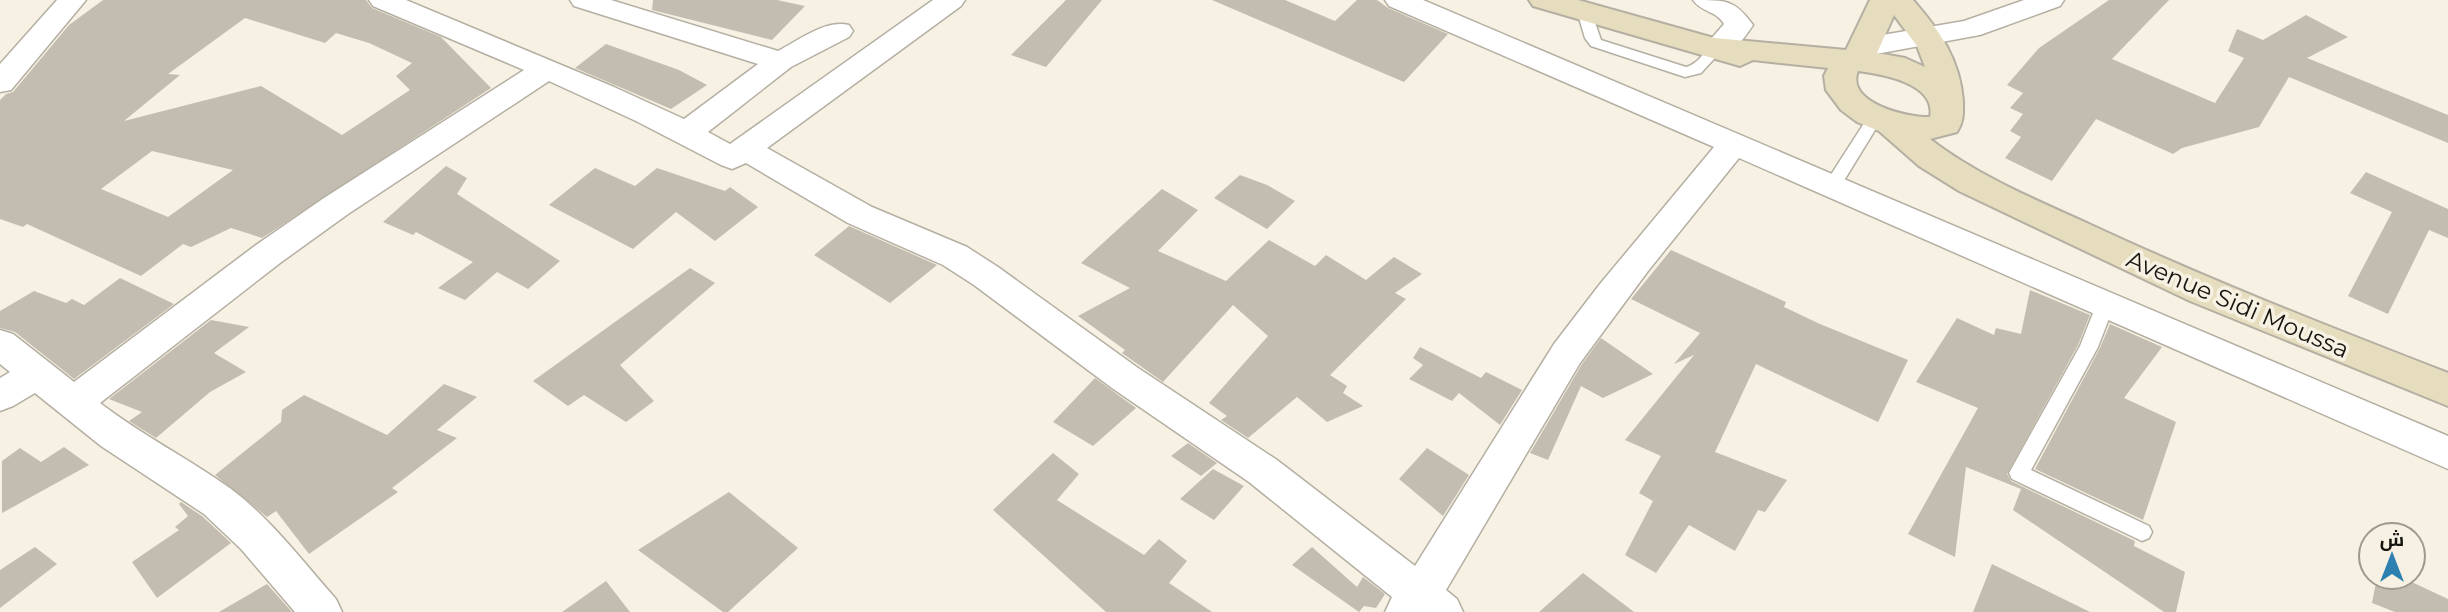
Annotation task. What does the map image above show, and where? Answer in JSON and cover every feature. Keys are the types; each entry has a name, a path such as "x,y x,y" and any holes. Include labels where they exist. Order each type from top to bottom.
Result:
{"street":[{"path":"0,83 9,60 72,0"},
{"path":"383,0 429,7 546,69 687,132 732,158 951,0"},
{"path":"584,0 638,19 781,61"},
{"path":"1399,0 1831,188 2106,303 2448,453"},
{"name":"Avenue Sidi Moussa","path":"1544,0 1718,47 1872,114 1955,176 1996,198 2104,248 2448,390"},
{"path":"1707,0 1731,11 1739,25 1718,47"},
{"path":"1857,56 1885,0"},
{"path":"1897,0 1929,38 1935,48 1944,78 1945,113 1935,129 1921,131 1872,114 1841,88 1838,78 1840,69 1857,56 1929,38 1970,29 2050,0"},
{"path":"687,132 781,61 839,31"},
{"name":"Avenue Sidi Moussa","path":"1718,47 1857,56 1912,72 1939,91 1945,113 1966,153 1995,183 2030,212"},
{"path":"74,402 268,254 336,206 546,69"},
{"path":"745,149 860,215 955,256 986,276 1125,378 1263,471 1423,606 1546,384 1591,320 1733,145"},
{"path":"0,344 114,435 218,502 255,537 321,612"},
{"path":"0,397 37,373"}],"lane":[{"path":"1831,188 1872,114"},
{"path":"2106,303 2089,347 2019,472 2142,532"}],"building":[{"path":"103,0 366,0 372,8 441,37 491,88 262,238 231,228 191,247 183,244 141,276 27,224 23,227 0,219 0,100 13,92 69,25","holes":["245,18 325,43 336,33 369,43 412,63 396,76 410,90 342,135 261,86 124,121 180,75 168,74","152,151 233,170 168,217 101,189"]},
{"path":"653,0 777,0 805,6 772,40 652,10"},
{"path":"1066,0 1102,0 1046,67 1011,55"},
{"path":"1212,0 1285,0 1335,21 1357,0 1377,0 1388,8 1448,34 1404,82"},
{"path":"2109,0 2169,0 2112,59 2215,103 2244,58 2228,51 2237,29 2263,40 2306,15 2348,37 2307,58 2448,115 2448,143 2289,77 2259,127 2182,148 2173,154 2096,119 2052,181 2005,158 2021,137 2010,131 2023,114 2010,108 2023,93 2007,85 2039,48"},
{"path":"606,44 679,70 707,85 671,109 575,68"},
{"path":"446,166 467,178 457,194 560,261 528,289 497,272 465,300 438,288 473,262 416,232 413,235 383,222"},
{"path":"595,168 635,186 657,168 725,191 730,187 758,207 715,241 676,212 633,249 549,205"},
{"path":"2366,172 2448,209 2448,238 2429,230 2388,314 2348,296 2392,212 2350,193"},
{"path":"1240,175 1267,185 1295,201 1267,229 1214,198"},
{"path":"1162,189 1198,210 1158,251 1226,281 1269,240 1315,266 1326,255 1366,280 1394,257 1422,274 1395,293 1406,299 1330,375 1347,386 1343,393 1363,406 1327,422 1297,397 1248,438 1221,420 1227,416 1209,403 1268,336 1233,305 1163,382 1122,353 1125,350 1078,316 1130,288 1081,263"},
{"path":"849,226 937,265 890,303 814,255"},
{"path":"1671,250 1786,302 1784,307 1820,324 1908,360 1878,422 1756,364 1715,452 1787,480 1765,512 1758,510 1735,551 1689,525 1656,573 1625,555 1653,501 1639,493 1661,456 1625,440 1694,355 1674,364 1700,333 1631,299"},
{"path":"690,268 715,283 620,365 654,401 626,422 584,395 568,406 533,381"},
{"path":"120,278 174,304 74,379 15,332 0,328 0,311 34,291 66,303 72,299 84,305"},
{"path":"2030,290 2090,315 2078,345 2007,474 2011,481 2135,541 2134,546 2185,572 2176,612 2164,612 2013,510 2021,489 1966,467 1955,557 1908,534 1978,408 1916,382 1957,318 1994,335 1996,328 2021,334"},
{"path":"211,320 249,327 214,353 246,372 210,392 156,438 129,421 142,412 109,399"},
{"path":"2110,324 2162,347 2124,398 2176,422 2143,520 2035,469 2100,348"},
{"path":"1601,338 1653,374 1603,398 1581,386 1548,460 1530,453 1582,364"},
{"path":"1420,347 1481,378 1486,372 1522,390 1500,425 1459,393 1452,401 1409,379 1423,365 1413,358"},
{"path":"1095,378 1136,408 1093,446 1053,422"},
{"path":"444,384 477,397 437,430 457,438 392,488 398,492 309,554 276,511 267,517 215,475 281,422 282,410 304,395 387,435"},
{"path":"1188,443 1217,463 1201,476 1171,456"},
{"path":"64,447 89,465 2,513 2,461 20,448 41,462"},
{"path":"1427,448 1469,475 1443,516 1399,479"},
{"path":"1053,453 1079,474 1057,500 1144,555 1159,539 1187,561 1169,583 1212,612 1106,612 993,510"},
{"path":"1213,469 1244,486 1214,520 1180,499"},
{"path":"729,492 798,548 728,612 723,612 638,550"},
{"path":"181,502 202,516 231,543 157,598 132,562 179,530 175,527 188,516 179,504"},
{"path":"35,547 57,564 0,608 0,570"},
{"path":"1312,547 1357,587 1363,577 1385,594 1376,608 1364,606 1359,612 1292,565"},
{"path":"1992,564 2090,612 1973,612"},
{"path":"1583,573 1634,612 1539,612"},
{"path":"606,581 630,612 562,612"},
{"path":"267,584 292,612 219,612"},
{"path":"2427,589 2448,599 2448,612 2395,612 2372,603 2374,591"}]}
